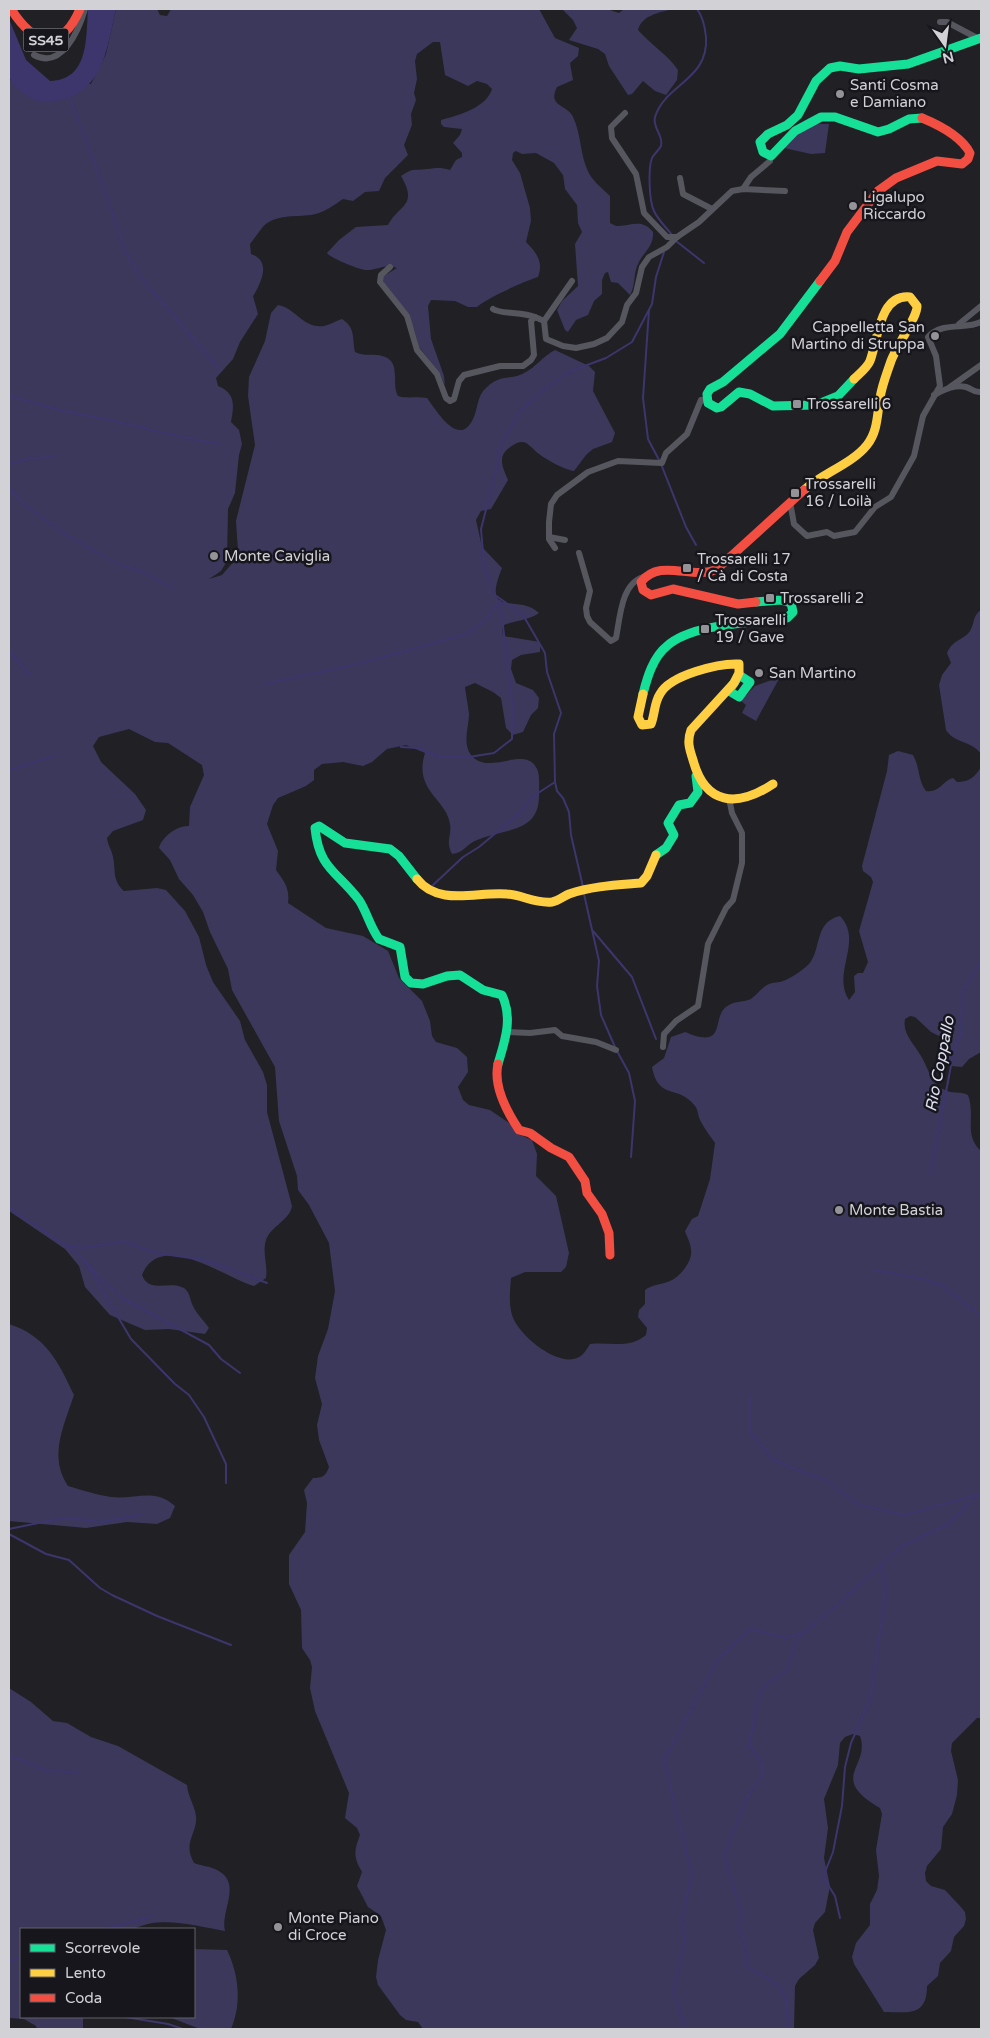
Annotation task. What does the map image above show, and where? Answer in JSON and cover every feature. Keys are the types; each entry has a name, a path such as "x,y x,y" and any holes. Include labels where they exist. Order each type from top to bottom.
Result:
{"street":[{"name":"SS45","path":"11,9 24,30 34,38 43,40 58,38 69,31 75,23 80,9"},
{"path":"34,55 49,59 57,57 74,36 85,9"},
{"path":"940,22 947,22 980,39"},
{"path":"771,156 762,150 761,139 786,125 798,115 816,81 830,68 840,66 859,69 908,64 980,39"},
{"path":"625,113 611,127 612,138 636,174 644,213 667,237 677,237"},
{"path":"707,399 710,389 723,382 780,334 835,261 847,232 878,191 896,178 937,161 943,160 962,164 968,159 970,153 963,142 930,121 919,117 910,119 896,128 872,131 844,120 827,116 808,123 787,138 779,150 771,156 770,161 751,177 743,189"},
{"path":"680,178 682,194 712,209"},
{"path":"572,281 544,321 546,339 562,346 586,346 607,338 622,322 627,305 634,298 642,267 649,256 671,243 699,222 728,193 743,189 785,191"},
{"path":"390,267 381,275 380,282 408,316 417,350 437,374 448,400 454,399 459,381 464,375 500,366 523,366 531,360 534,354 531,321 535,317"},
{"path":"579,553 590,591 586,616 608,638 615,640 618,617 628,587 644,577 672,569 697,572 714,571 749,542 790,502 830,469 852,459 871,440 878,422 880,398 890,366 900,339 915,320 918,312 915,301 906,296 895,298 888,304 869,364 838,396 816,405 786,407 767,404 742,392 732,395 725,404 719,407 712,406 707,399"},
{"path":"790,502 794,524 806,536 830,533 834,536 855,532 875,507 889,499 914,456 921,421 940,386 939,367 934,347 928,337 935,332 959,324 981,306"},
{"path":"493,309 497,312 516,312 544,321"},
{"path":"959,324 968,325 981,322"},
{"path":"934,395 950,388 981,365"},
{"path":"950,388 966,387 974,392 981,392"},
{"path":"555,548 549,537 550,512 552,502 557,495 588,472 618,461 662,463 666,453 687,434 701,400 707,399"},
{"path":"549,537 565,540"},
{"path":"610,1255 609,1233 602,1214 587,1193 585,1181 569,1157 551,1148 530,1133 518,1130 497,1087 496,1075 509,1018 502,995 483,990 467,977 459,975 433,980 425,984 410,983 405,977 400,947 379,939 360,904 322,861 317,848 316,826 345,843 390,849 406,864 420,883 430,890 456,897 508,894 530,901 542,900 552,902 569,894 603,886 641,883 647,876 656,854 666,848 674,835 668,823 671,815 679,805 690,803 697,794 696,775 688,744 690,731 727,691 740,671 736,663 697,672 666,686 655,703 652,722 647,726 642,725 638,716 656,658 667,644 674,639 731,625 787,618 792,614 793,610 791,603 784,600 738,604 678,589 668,589 647,594 641,585 644,577"},
{"path":"696,775 710,793 729,798 761,793 773,784"},
{"path":"663,1047 664,1034 676,1021 698,1006 708,944 736,890 742,863 742,833 732,813 729,798"},
{"path":"506,1032 530,1033 555,1030 562,1036 596,1042 616,1050"}],"shaded area":[{"path":"88,9 116,9 104,57 90,83 79,93 64,99 45,102 35,100 24,94 9,77 9,19 26,60 50,81 63,79 79,65 83,56 87,32"},
{"path":"116,9 157,9 160,15 167,16 171,9 539,9 555,38 579,48 578,56 570,63 573,80 557,87 554,98 573,117 578,130 585,163 591,177 610,196 610,223 616,226 645,225 653,232 652,242 636,268 630,295 618,283 611,282 608,272 605,273 602,280 602,294 594,301 588,315 576,320 568,332 565,330 557,310 562,301 578,286 575,244 582,232 578,223 577,205 565,189 563,175 554,163 536,153 522,154 516,151 513,153 512,160 520,173 530,208 531,221 526,242 538,258 540,272 538,277 506,290 477,307 468,307 455,301 431,300 428,306 431,339 444,376 445,385 439,372 419,347 414,329 384,284 382,277 397,268 385,266 366,270 339,261 327,253 339,240 356,227 388,225 407,199 406,186 401,176 414,170 444,168 450,170 456,160 462,157 462,153 453,143 460,135 462,129 444,127 441,124 441,120 478,106 489,96 492,89 487,84 477,81 468,86 445,75 440,42 433,42 417,54 415,61 417,79 414,93 416,100 411,114 412,125 404,145 408,155 385,178 379,191 365,192 353,201 343,199 328,209 315,214 272,220 262,228 250,244 251,254 257,257 263,267 259,285 253,296 258,314 240,342 233,359 216,378 218,386 231,396 233,411 231,422 239,430 242,444 235,493 228,509 227,561 221,571 209,579 222,575 235,560 238,551 236,521 255,445 248,396 249,377 265,341 271,313 278,305 290,310 310,324 317,326 324,326 342,319 350,326 355,352 382,356 392,362 398,396 427,398 442,418 455,429 461,430 467,427 475,415 481,394 491,383 524,373 555,350 589,366 595,372 593,391 615,433 612,442 593,449 574,471 561,467 547,459 526,443 519,442 515,444 505,451 502,459 508,480 491,509 481,511 476,520 482,547 502,568 496,594 499,600 531,607 539,613 530,618 502,626 503,636 540,642 540,652 521,655 512,660 511,669 516,683 533,690 539,698 538,708 531,715 523,732 513,735 506,728 501,698 475,683 465,687 469,714 467,745 471,755 478,761 496,763 524,759 531,762 539,774 538,806 534,816 519,827 477,840 459,852 452,854 449,845 450,824 448,815 427,786 423,777 425,753 406,745 387,749 372,762 363,766 343,762 322,764 314,770 314,780 306,786 278,798 273,805 267,824 278,851 276,870 287,889 288,903 326,928 363,936 388,951 399,978 422,1001 430,1021 432,1036 436,1042 457,1048 467,1057 468,1072 458,1087 463,1100 469,1105 490,1110 509,1123 518,1134 532,1140 537,1154 536,1176 556,1196 569,1253 566,1267 561,1272 525,1272 511,1278 510,1299 514,1320 525,1335 541,1349 560,1358 569,1359 581,1356 590,1344 620,1344 640,1339 646,1335 647,1328 638,1317 639,1310 645,1304 645,1290 674,1279 688,1264 691,1248 685,1231 692,1219 698,1216 710,1179 715,1143 699,1118 697,1109 689,1099 664,1088 655,1078 652,1067 664,1058 671,1037 685,1032 699,1037 708,1037 713,1034 723,1010 729,1005 751,999 766,985 786,980 804,969 813,958 822,930 826,924 840,916 847,926 849,936 843,979 844,990 849,1000 855,992 854,976 858,973 863,973 868,962 859,931 873,882 871,877 863,871 862,866 887,771 889,755 898,751 913,755 926,791 938,789 953,778 957,782 968,780 981,767 981,1052 969,1059 962,1067 951,1066 945,1058 941,1037 931,1032 915,1017 910,1016 905,1019 905,1030 936,1084 948,1091 968,1095 971,1111 972,1138 981,1151 981,1718 977,1718 952,1743 951,1751 958,1780 957,1795 952,1814 943,1827 941,1849 927,1866 925,1873 926,1881 931,1886 945,1890 965,1912 966,1919 964,1926 954,1937 951,1951 940,1963 938,1976 927,1986 924,2003 914,2011 884,2012 854,1964 852,1957 856,1943 870,1925 870,1904 877,1890 879,1876 876,1850 882,1814 880,1808 864,1797 856,1788 853,1780 862,1747 860,1736 853,1734 845,1737 840,1743 838,1765 824,1799 828,1828 824,1858 830,1886 825,1912 815,1923 813,1930 819,1958 815,1965 799,1979 795,1986 794,2029 423,2029 418,2022 406,2020 400,2015 378,1985 376,1977 378,1960 386,1930 381,1916 368,1907 357,1886 362,1872 355,1854 360,1835 357,1828 345,1818 349,1793 315,1711 310,1688 312,1667 302,1648 301,1610 289,1584 289,1555 305,1532 307,1503 304,1490 313,1478 321,1477 327,1473 329,1467 319,1440 317,1425 322,1404 315,1378 318,1356 328,1329 335,1291 329,1243 309,1205 298,1190 297,1176 279,1121 275,1067 232,990 228,969 210,932 203,912 193,895 179,879 170,860 159,848 163,840 175,830 180,827 189,826 190,807 204,775 202,765 168,743 155,742 129,729 99,737 93,746 101,762 135,794 146,810 143,820 113,831 107,838 116,879 124,891 157,888 166,890 185,911 199,937 206,965 213,982 240,1021 245,1040 263,1072 267,1085 267,1112 292,1206 291,1211 268,1235 265,1250 266,1278 254,1286 212,1267 179,1256 164,1256 151,1262 142,1275 145,1281 154,1285 172,1285 184,1288 189,1294 194,1309 209,1328 205,1334 169,1329 145,1330 110,1315 85,1287 79,1266 65,1249 9,1211 9,77 10,80 91,84 106,54"},
{"path":"562,9 607,9 619,13 624,9 672,9 647,18 638,30 678,70 677,80 666,95 655,91 643,81 632,94 628,95 609,66 605,54 598,49 569,40 577,28 573,20"},
{"path":"813,124 829,124 825,153 811,154 784,148 787,142"},
{"path":"981,610 981,754 973,747 949,734 946,730 939,685 942,675 951,663 947,653 949,648 970,631 975,617"},
{"path":"780,677 756,721 742,713 746,705 741,701 755,686"},
{"path":"9,1324 33,1335 42,1343 56,1361 74,1395 62,1430 58,1452 62,1475 68,1486 111,1497 144,1495 160,1497 175,1506 170,1518 157,1524 127,1522 86,1528 9,1521"},
{"path":"9,1688 31,1702 53,1721 67,1723 91,1737 118,1746 187,1785 196,1816 195,1828 190,1843 191,1856 194,1863 217,1870 225,1876 229,1882 230,1890 224,1923 225,1931 191,1924 167,1922 136,1928 20,1928 20,2018 83,2018 83,2029 37,2029 36,2026 24,2019 9,2018"},
{"path":"195,1949 227,1950 234,1969 238,1990 237,2010 231,2029 200,2029 172,2018 195,2018"}],"waterway":[{"path":"672,235 656,214 651,200 651,163 661,146 661,138 656,128 655,117 660,106 694,73 701,63 705,51 706,37 701,15 697,9"},
{"path":"69,96 109,202 123,246 131,262 144,281 218,368"},
{"path":"676,241 704,263"},
{"path":"583,887 571,835 569,812 563,798 557,791 555,782 554,734 561,713 547,672 545,653 523,615 495,595 484,566 481,529 497,467 499,449 519,412 545,389 571,371 606,358 632,342 652,304 656,277 664,252"},
{"path":"649,310 643,398 648,439 659,460"},
{"path":"9,395 67,411 221,444"},
{"path":"9,464 32,458 54,457"},
{"path":"661,464 686,527 696,545"},
{"path":"9,488 26,506 65,534 118,564 144,572 172,588"},
{"path":"401,747 419,748 439,757 469,757 494,753 512,739 512,701 500,601"},
{"path":"264,684 357,664 467,634 484,621 499,602"},
{"path":"9,651 30,675"},
{"path":"9,770 54,756"},
{"path":"432,886 463,857 479,847 515,817 535,795 555,782"},
{"path":"584,894 599,961 597,986 601,1015 615,1047"},
{"path":"593,931 632,977 656,1039"},
{"name":"Rio Coppallo","path":"930,1175 954,1050 961,1034 962,993 981,962"},
{"path":"617,1051 629,1073 635,1101 631,1157"},
{"path":"9,1208 77,1253 101,1279 124,1299 209,1345 221,1359 240,1373"},
{"path":"64,1245 83,1248 123,1241 156,1253 205,1260 267,1283"},
{"path":"88,1266 131,1339 175,1384 189,1395 204,1417 226,1464 226,1483"},
{"path":"874,1270 925,1279 943,1286 981,1316"},
{"path":"750,1397 750,1432 772,1459 826,1480 859,1505 905,1515 976,1495"},
{"path":"686,2029 673,1990 685,1943 682,1919 692,1873 674,1805 665,1758 718,1659 751,1629 787,1638 803,1633 840,1603 902,1546 948,1524 981,1492"},
{"path":"9,1529 58,1519 70,1518 100,1522 140,1515"},
{"path":"9,1534 46,1554 69,1560 100,1588 112,1595 157,1616 231,1645"},
{"path":"840,1918 835,1896 823,1877 833,1852 842,1806 845,1767 851,1743 870,1700 886,1591 882,1564"},
{"path":"788,2029 784,1995 775,1984 746,1966 746,1948 739,1927 742,1915 724,1856 747,1797 762,1775 762,1762 749,1746 758,1701 764,1686 788,1669 795,1643 802,1634"},
{"path":"9,1757 17,1758 47,1771 78,1772"},
{"path":"108,1928 151,1917"},
{"path":"9,1961 20,1958"},
{"path":"131,2018 168,2024 183,2029"}],"traffic: fast":[{"path":"922,118 909,119 878,132 835,117 821,117 795,131 771,156 763,152 760,142 768,134 787,125 798,115 816,81 830,68 840,66 859,69 908,64 981,38"},
{"path":"820,281 780,334 723,382 710,389 707,394 708,403 717,408 721,407 739,392 750,394 773,406 816,405 838,396 854,379"},
{"path":"643,694 654,662 662,651 678,638 707,628 787,618 793,612 791,603 781,600 756,602"},
{"path":"739,675 750,682 739,697 729,691 739,675"},
{"path":"656,855 666,848 674,835 668,823 679,805 690,803 698,792 696,776"},
{"path":"417,879 399,856 390,849 345,843 319,826 315,828 320,852 325,861 359,900 379,939 400,947 405,977 411,983 423,984 447,976 460,975 483,990 502,995 507,1013 507,1030 498,1064"}],"traffic: slow":[{"path":"804,490 854,458 871,440 882,388 891,361 916,311 917,306 910,297 900,298 886,310 881,320 870,361 854,379"},
{"path":"643,694 638,717 642,725 651,724 658,697 665,687 696,671 739,664 739,673 734,683 691,730 690,752 698,775 706,786 714,794 724,798 747,797 773,784"},
{"path":"417,879 426,888 436,893 447,895 507,894 540,902 552,902 569,894 587,889 641,883 647,876 656,855"}],"traffic: jam":[{"path":"11,9 29,30 47,39 56,38 64,33 73,23 80,9"},
{"path":"820,281 835,261 847,232 878,191 896,178 937,161 962,164 968,159 970,153 961,141 942,128 922,118"},
{"path":"756,602 738,604 673,589 651,595 643,590 641,582 649,575 658,571 698,573 717,569 804,490"},
{"path":"498,1064 497,1081 499,1090 519,1130 530,1133 551,1148 569,1157 585,1181 587,1193 602,1214 609,1233 610,1255"}],"place":[{"name":"Santi Cosma e Damiano","path":"840,94"},
{"name":"Ligalupo Riccardo","path":"853,206"},
{"name":"Cappelletta San Martino di Struppa","path":"935,336"},
{"name":"Trossarelli 6","path":"797,404"},
{"name":"Trossarelli 16 / Loilà","path":"795,493"},
{"name":"Monte Caviglia","path":"214,556"},
{"name":"Trossarelli 17 / Cà di Costa","path":"687,568"},
{"name":"Trossarelli 2","path":"770,598"},
{"name":"Trossarelli 19 / Gave","path":"705,629"},
{"name":"San Martino","path":"759,673"},
{"name":"Monte Bastia","path":"839,1210"},
{"name":"Monte Piano di Croce","path":"278,1927"}]}
